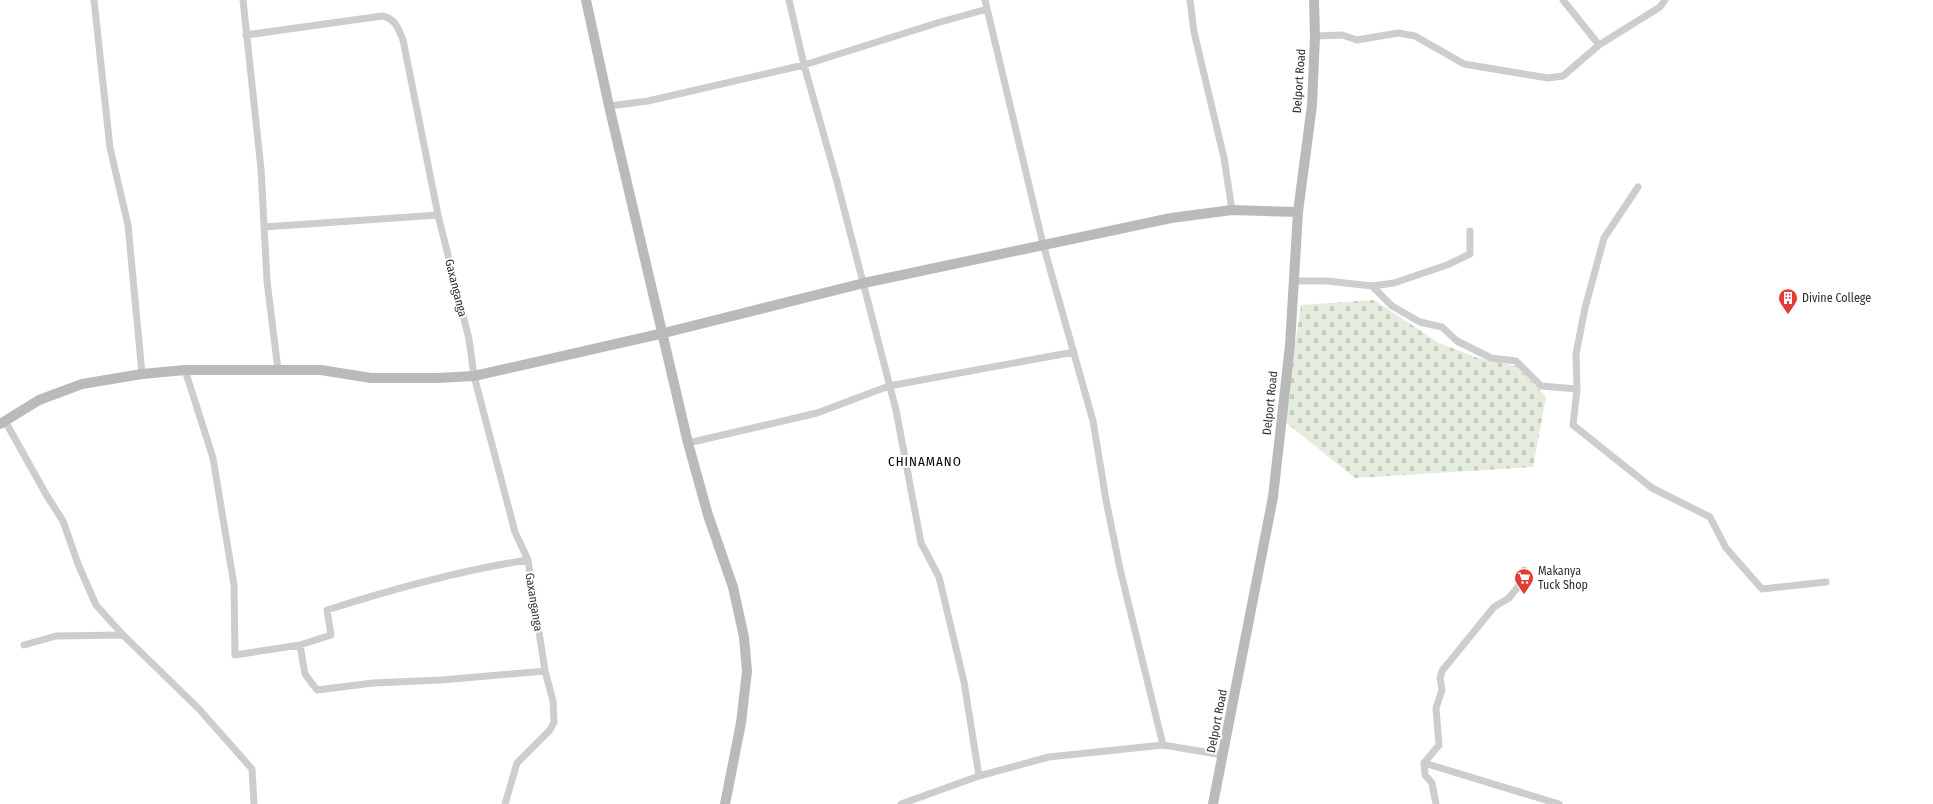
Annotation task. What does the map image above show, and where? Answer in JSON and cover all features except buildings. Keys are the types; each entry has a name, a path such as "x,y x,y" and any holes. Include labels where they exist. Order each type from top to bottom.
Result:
{"street":[{"path":"94,0 110,148 128,225 142,374"},
{"path":"243,0 261,169 267,281 278,370"},
{"path":"586,0 609,106 664,333 688,443 708,514 733,587 744,637 747,671 741,723 725,804"},
{"path":"789,0 804,65 864,283 888,386 896,410 921,543 939,577 964,682 979,776"},
{"path":"985,0 1043,244 1096,433 1106,500 1120,569 1163,745"},
{"path":"1190,0 1194,32 1224,158 1232,210"},
{"name":"Delport Road","path":"1213,804 1273,497 1290,345 1298,212 1312,105 1315,36 1314,0"},
{"path":"1563,0 1599,45"},
{"path":"1315,36 1342,36 1357,40 1398,33 1415,36 1464,64 1548,78 1563,76 1599,45 1660,7 1665,0"},
{"path":"609,106 648,102 804,65 937,23 987,9"},
{"name":"Gaxanganga","path":"246,35 382,16 390,17 395,23 403,40 438,215 469,339 474,376 515,532 528,560 545,671 553,701 554,722 550,730 517,763 505,804"},
{"path":"1638,187 1604,238 1585,308 1576,354 1577,389 1573,425 1652,488 1710,517 1726,548 1762,589 1826,582"},
{"path":"254,804 252,769 199,708 123,634 96,605 78,564 63,521 3,423 39,400 82,384 142,374 185,370 321,370 371,378 437,378 474,376 664,333 864,283 1171,218 1232,210 1298,212"},
{"path":"264,227 438,215"},
{"path":"1294,281 1327,281 1372,286 1400,281 1447,265 1470,254 1470,231"},
{"path":"1372,286 1392,306 1420,322 1442,327 1457,341 1491,358 1516,361 1541,386 1577,389"},
{"path":"688,443 816,413 888,386 1074,352"},
{"path":"185,370 213,458 234,585 235,655 300,645 330,635 328,610 374,595 484,566 528,560"},
{"path":"1436,804 1432,783 1425,775 1424,763 1439,745 1436,708 1442,690 1440,678 1442,671 1494,607 1509,598 1521,583 1524,570"},
{"path":"24,645 56,636 123,634"},
{"path":"300,645 305,674 317,690 373,683 442,680 545,671"},
{"path":"901,804 979,776 1049,757 1163,745 1223,755"},
{"path":"1424,763 1559,804"}],"green space":[{"path":"1374,300 1439,343 1478,358 1516,366 1546,397 1533,467 1355,478 1284,421 1301,305"}],"place":[{"name":"Divine College","path":"1788,315"},
{"name":"Makanya Tuck Shop","path":"1524,595"}],"district":[{"name":"CHINAMANO","path":"925,461"}]}
